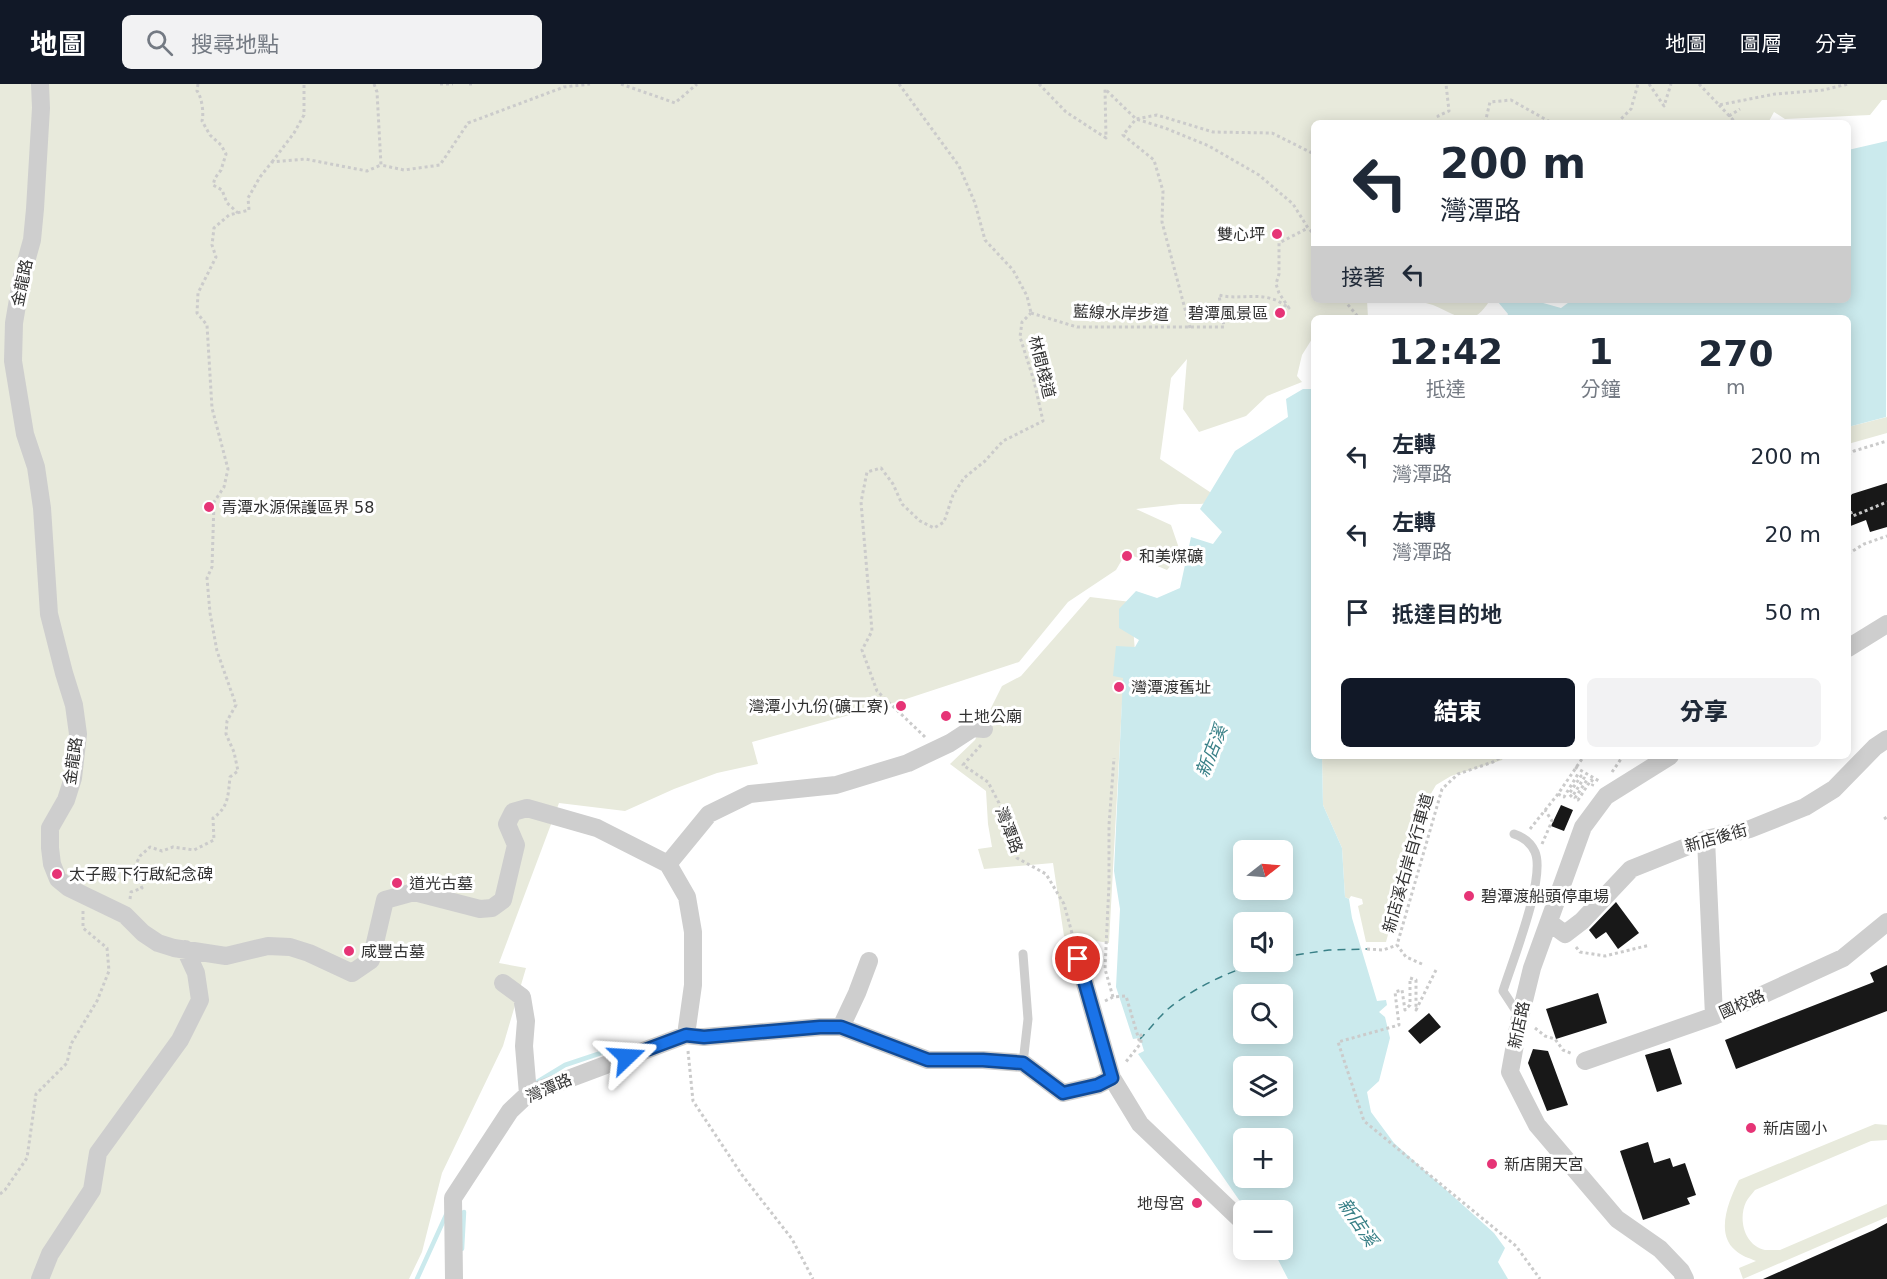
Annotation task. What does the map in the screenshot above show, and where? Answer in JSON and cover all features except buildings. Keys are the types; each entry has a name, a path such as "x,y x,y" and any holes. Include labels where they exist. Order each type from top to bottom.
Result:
{"street":[{"name":"金龍路","path":"40,84 41,108 32,240 22,276 14,322 13,361 25,434 36,467 42,508 50,615 74,705 78,734 73,778 66,800 50,828 52,864 58,879 82,895 126,915 143,933 158,943 226,956 268,946 290,947 309,953 352,973 371,960 386,900 414,892 480,909 492,908 503,900 516,845 507,824 513,812 527,808 597,828 668,864"},
{"path":"1851,646 1887,624"},
{"path":"686,1035 693,985 693,932 687,897 668,864 709,814 750,794 836,785 908,763 935,751 973,728 984,729"},
{"name":"新店後街","path":"1565,934 1582,921 1631,869 1707,839 1750,829 1805,807 1834,789 1875,747 1887,739"},
{"name":"新店路","path":"1665,759 1606,796 1583,826 1532,968 1510,1072 1537,1125 1617,1219 1660,1249 1681,1271 1685,1279"},
{"path":"1707,839 1714,1016"},
{"name":"國校路","path":"1585,1061 1714,1016 1843,958 1887,922"},
{"path":"1550,923 1565,934"},
{"path":"40,1279 50,1254 92,1190 98,1153 180,1040 200,1000 196,973 184,949"},
{"path":"1078,959 1112,1078 1140,1124 1233,1213"},
{"path":"841,1027 869,961"},
{"path":"503,983 522,997 526,1021 528,1094"},
{"name":"灣潭路","path":"454,1279 453,1198 510,1111 528,1094 686,1035 704,1037 841,1027 928,1060 1023,1063"},
{"path":"1023,1063 1063,1093 1098,1085 1112,1078"}],"lane":[{"path":"1519,836 1535,852 1538,872 1503,991 1520,1017"},
{"path":"1023,954 1028,1019 1023,1063"}],"path":[{"path":"198,84 197,91 200,94 204,115 202,121 210,135 222,145 226,154 213,185 222,190 227,203 238,213"},
{"path":"135,891 142,888 134,870 140,856 150,847 162,851 173,847 194,850 214,840 213,818 222,811 228,798 230,777 238,771 234,752 226,734 227,721 236,705 217,651 207,578 212,567 213,502 224,487 228,469 212,408 207,325 197,313 198,293 216,257 212,245 214,228 230,215 249,210 248,198 260,177 294,133 304,115 304,84"},
{"path":"374,84 377,92 381,165"},
{"path":"440,84 453,84"},
{"path":"469,84 475,84"},
{"path":"272,162 305,159 367,171 381,165 404,170 440,165 468,123 564,87 590,84"},
{"path":"621,84 675,102 698,84"},
{"name":"林間棧道","path":"899,84 959,166 975,203 985,240 1013,270 1027,296 1031,314 1022,322 1020,337 1034,381 1043,421 1003,441 985,461 964,478 953,495 944,522 933,528 920,521 902,504 893,484 881,468 867,472 861,502 872,631 862,650 877,691 925,737 935,751"},
{"path":"1039,84 1065,112 1106,138 1105,89 1136,119 1209,146 1259,175 1293,204 1311,231"},
{"path":"1440,120 1438,116 1449,111 1446,84"},
{"path":"1620,120 1631,109 1638,84"},
{"path":"1649,84 1664,106 1671,84"},
{"path":"1699,84 1733,120"},
{"path":"1719,105 1775,94 1823,90 1848,84"},
{"path":"1486,120 1490,102 1511,100 1547,120"},
{"path":"1729,116 1740,109"},
{"path":"1136,119 1157,116 1213,132 1272,133 1311,152"},
{"name":"藍線水岸步道","path":"1031,314 1077,327 1170,326 1190,328 1162,222 1163,191 1154,160 1123,135 1136,119"},
{"path":"1190,328 1224,327 1219,295 1230,298 1252,296 1273,299 1289,308 1276,284 1279,274 1279,243 1308,228"},
{"path":"1346,303 1356,315"},
{"path":"1851,452 1887,441"},
{"path":"1852,514 1887,502"},
{"path":"1851,552 1864,544 1887,536"},
{"name":"灣潭路","path":"984,729 990,738 975,750 963,765 988,782 999,803 1017,858 1047,874 1065,904 1078,959"},
{"path":"1113,997 1105,969 1109,825 1114,758"},
{"name":"新店溪右岸自行車道","path":"1422,964 1406,957 1397,945 1442,789 1458,774 1498,759"},
{"path":"1519,836 1558,794 1582,759"},
{"path":"1607,778 1621,759"},
{"path":"1575,767 1599,781"},
{"path":"1558,794 1564,797 1578,774 1581,776 1569,795 1572,797 1584,778 1587,780 1575,798 1578,800 1591,780 1594,782 1589,790 1592,792"},
{"path":"1535,852 1541,846 1552,821 1545,810"},
{"path":"0,1194 27,1158 36,1094 67,1063 71,1044 97,1001 109,971 107,948 83,928 82,895"},
{"path":"1565,934 1580,952 1605,956 1650,945"},
{"path":"1367,950 1383,950 1397,945"},
{"path":"1436,970 1416,1010 1416,980 1410,978 1410,1005 1405,1010 1401,990 1395,992 1399,1025 1338,1042 1364,1121 1516,1246 1540,1279"},
{"path":"1093,1008 1113,997 1126,996 1139,1040 1141,1035 1141,1044 1112,1078"},
{"path":"1520,1017 1530,1027 1555,1039 1563,1050 1585,1061"},
{"path":"686,1035 693,1101 742,1175 792,1239 813,1279"}],"shaded area":[{"path":"0,84 1887,84 1887,100 1882,100 1870,115 1785,119 1774,112 1770,120 1311,120 1311,303 1367,303 1368,315 1311,315 1311,341 1302,355 1297,376 1302,382 1267,396 1246,416 1199,432 1183,409 1187,359 1171,378 1160,459 1222,500 1136,509 1171,525 1181,554 1167,570 1126,553 1116,570 1068,602 1019,662 900,701 752,742 758,764 717,773 625,811 559,803 499,963 526,968 503,1046 442,1173 422,1252 409,1279 0,1279"},
{"path":"1426,303 1488,303 1477,315 1455,315"},
{"path":"1887,417 1887,433 1851,443 1851,426"},
{"path":"1090,597 1131,602 1137,676 1122,703 1109,943 1064,936 1053,863 984,869 978,849 992,847 986,791 950,764 975,740 1002,686 1021,676"},
{"path":"1322,759 1502,759 1451,776 1436,785 1421,811 1386,942 1366,942 1358,906 1363,904 1362,899 1345,897 1342,848 1323,805"},
{"path":"1875,1124 1887,1125 1887,1140 1871,1141 1755,1190 1746,1202 1743,1223 1752,1243 1765,1250 1780,1250 1887,1204 1887,1217 1743,1279 1739,1268 1756,1261 1735,1250 1729,1243 1725,1226 1728,1206 1739,1180"}],"water":[{"path":"1887,141 1886,417 1851,426 1851,315 1508,315 1499,303 1543,303 1561,308 1568,303 1851,303 1851,149"},
{"name":"新店溪","path":"1303,389 1311,389 1311,759 1322,759 1323,805 1342,848 1345,897 1349,899 1352,918 1377,1001 1386,1000 1387,1005 1379,1012 1385,1017 1390,1038 1379,1081 1367,1092 1371,1112 1394,1143 1494,1233 1505,1248 1498,1262 1508,1279 1288,1279 1278,1260 1293,1260 1293,1200 1239,1200 1138,1054 1144,1051 1140,1038 1133,1039 1116,987 1120,909 1114,871 1123,678 1113,676 1116,646 1135,647 1139,640 1119,628 1119,609 1136,591 1157,598 1180,588 1191,537 1213,544 1222,532 1200,509 1235,451 1288,417 1286,399"}],"waterway":[{"path":"537,1082 565,1065 625,1045 630,1046 633,1050"},
{"path":"462,1249 464,1212"},
{"path":"417,1279 447,1213"}],"ferry route":[{"path":"1293,955 1329,950 1367,949"},
{"path":"1139,1040 1178,1001 1233,972"}],"place":[{"name":"雙心坪","path":"1277,234"},
{"name":"碧潭風景區","path":"1280,313"},
{"name":"青潭水源保護區界 58","path":"209,507"},
{"name":"和美煤礦","path":"1127,556"},
{"name":"灣潭渡舊址","path":"1119,687"},
{"name":"灣潭小九份(礦工寮)","path":"901,706"},
{"name":"土地公廟","path":"946,716"},
{"name":"太子殿下行啟紀念碑","path":"57,874"},
{"name":"道光古墓","path":"397,883"},
{"name":"碧潭渡船頭停車場","path":"1469,896"},
{"name":"咸豐古墓","path":"349,951"},
{"name":"新店國小","path":"1751,1128"},
{"name":"新店開天宮","path":"1492,1164"},
{"name":"地母宮","path":"1197,1203"}],"route":[{"path":"627,1057 686,1035 704,1037 841,1027 928,1060 1023,1063 1063,1093 1098,1085 1112,1078 1078,959"}]}
